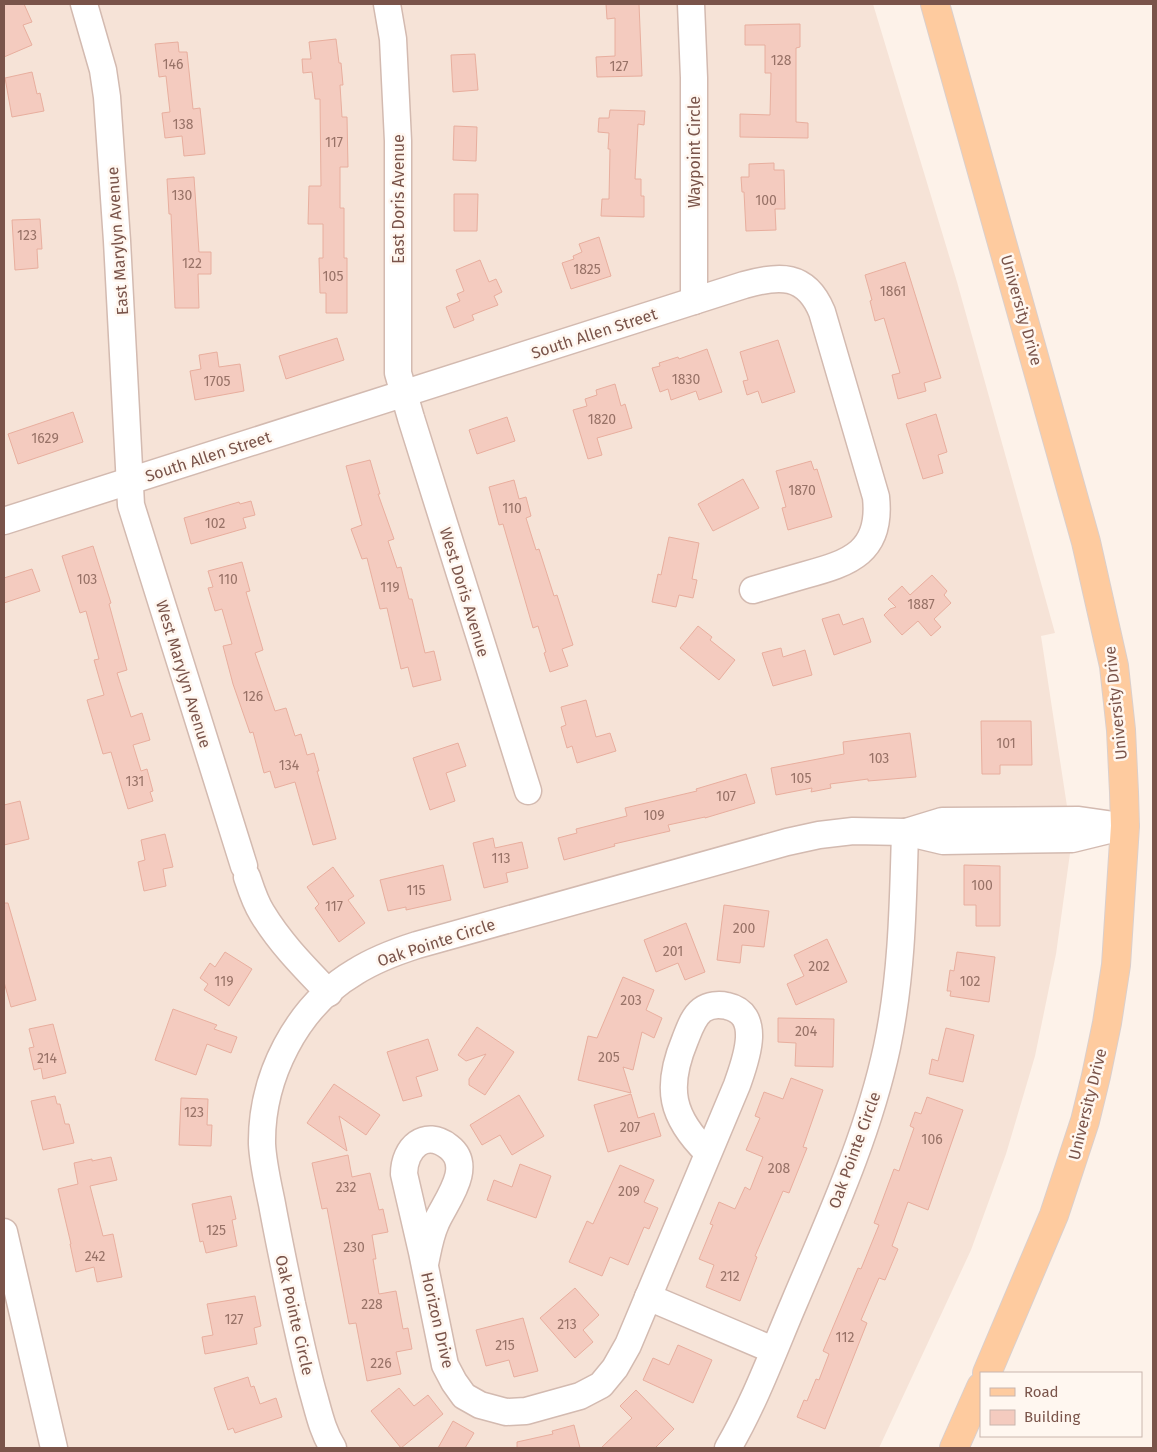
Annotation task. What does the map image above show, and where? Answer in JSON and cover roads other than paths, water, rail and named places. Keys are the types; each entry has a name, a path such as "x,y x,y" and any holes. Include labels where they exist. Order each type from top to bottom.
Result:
{"main road":[{"name":"University Drive","path":"935,4 1086,542 1114,666 1121,730 1125,826 1116,965 1107,1023 1085,1121 1054,1215 987,1372"},
{"path":"954,1448 980,1389"}],"street":[{"name":"East Marylyn Avenue","path":"84,4 103,70 107,97 130,481"},
{"name":"East Doris Avenue","path":"387,4 393,39 398,141 398,369 403,394"},
{"name":"Waypoint Circle","path":"691,4 694,78 694,301"},
{"name":"South Allen Street","path":"4,521 694,301 766,279 780,278 791,280 801,285 819,305 826,322 876,497 878,512 872,536 858,554 848,561 753,590"},
{"name":"West Doris Avenue","path":"403,394 528,790"},
{"name":"West Marylyn Avenue","path":"130,481 131,505 245,872 261,911 275,933 298,961 329,992"},
{"name":"Oak Pointe Circle","path":"333,1448 322,1427 310,1384 285,1270 262,1146 263,1113 279,1059 297,1028 329,992 353,973 371,963 417,945 819,834 853,831 905,832 943,841 1072,839 1125,826"},
{"name":"Oak Pointe Circle","path":"728,1448 743,1423 819,1245 860,1138 876,1089 887,1047 896,996 905,832"},
{"name":"Horizon Drive","path":"425,1264 445,1365 464,1396 488,1408 506,1412 526,1411 580,1396 601,1385 620,1360 738,1085 750,1041 747,1024 740,1013 729,1006 721,1005 708,1007 696,1017 690,1026 679,1053 674,1079 673,1091 681,1119 688,1132 708,1153"},
{"path":"4,1232 54,1448"},
{"path":"648,1297 773,1350"}]}
